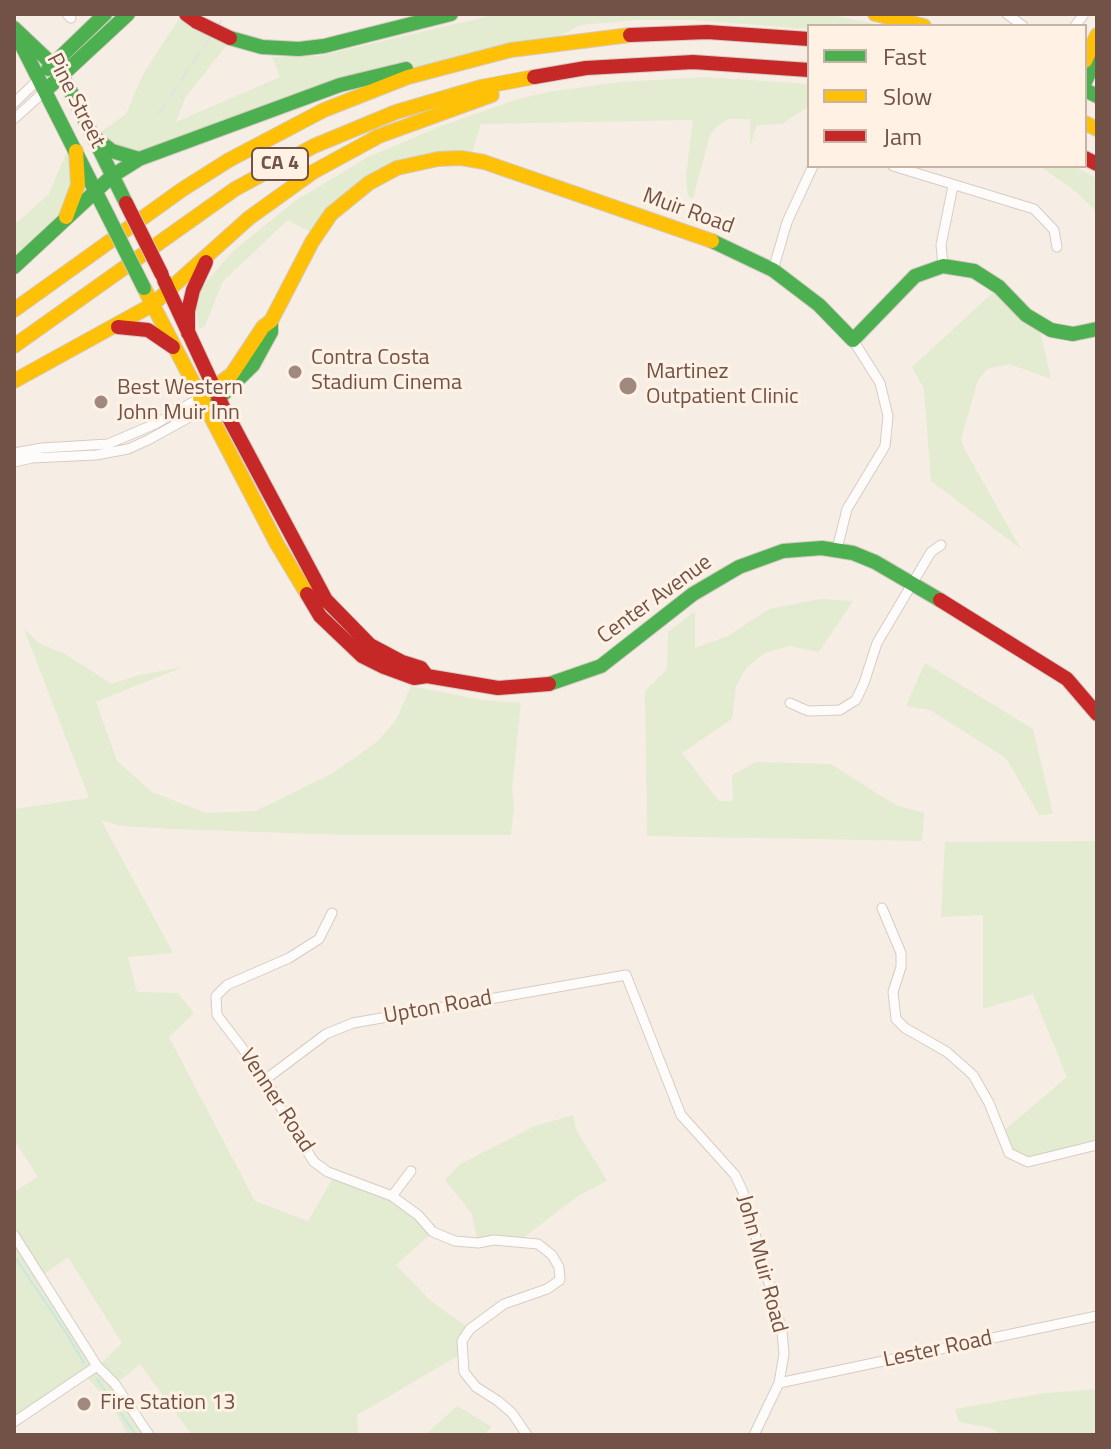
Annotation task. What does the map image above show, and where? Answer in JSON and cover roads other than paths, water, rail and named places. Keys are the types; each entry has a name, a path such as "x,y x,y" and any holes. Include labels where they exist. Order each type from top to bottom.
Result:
{"main road":[{"path":"43,84 105,14"},
{"path":"57,70 128,14"},
{"path":"192,18 230,38 262,47 299,49 324,46 451,14"},
{"path":"875,14 916,24"},
{"name":"Pine Street","path":"14,29 57,70 112,176"},
{"name":"Pine Street","path":"14,29 96,192"},
{"name":"CA 4","path":"14,310 183,189 252,146 358,96 459,62 546,43 635,33 741,33 807,39"},
{"path":"1087,57 1097,35"},
{"path":"1087,77 1097,56"},
{"path":"14,267 112,176 139,159 340,85 403,69 459,62"},
{"name":"CA 4","path":"14,346 206,208 314,146 388,115 507,81 586,68 702,62 807,70"},
{"path":"14,381 152,305 249,218 313,172 379,136 462,104 586,68"},
{"path":"94,137 112,151 139,159"},
{"path":"64,222 78,185 76,151"},
{"name":"Muir Road","path":"203,403 243,376 262,350 271,332 271,321 312,242 331,214 369,183 397,168 438,159 461,158 484,162 717,243 773,270 819,305 853,340"},
{"name":"Center Avenue","path":"112,176 162,275 216,394 326,600 370,645 421,668 427,676"},
{"name":"Center Avenue","path":"96,192 173,347 277,544 320,616 362,656 414,678 427,676 498,688 554,684 601,666 689,596 739,567 783,551 837,549 875,562 1067,679 1097,714"},
{"path":"188,333 188,311 193,290 209,256"},
{"path":"853,340 915,276 943,266 974,271 999,287 1026,315 1051,330 1073,334 1097,329"},
{"path":"116,327 148,330 173,347"}],"street":[{"path":"14,103 43,84"},
{"path":"14,119 43,84"},
{"path":"773,270 787,222 812,168"},
{"path":"899,168 1034,209 1054,230 1057,247"},
{"path":"943,266 941,245 953,186"},
{"path":"837,549 847,509 885,446 888,416 880,383 853,340"},
{"path":"14,453 108,444 203,403"},
{"path":"14,462 128,449 203,403"},
{"path":"790,703 808,711 840,710 856,700 877,643 931,552 941,545"},
{"path":"882,908 901,953 901,967 893,992 896,1019 905,1028 947,1052 973,1075 989,1103 1009,1153 1028,1162 1097,1145"},
{"name":"Venner Road","path":"332,913 319,939 289,958 227,985 216,996 217,1015 266,1079 314,1162 335,1175 392,1196 418,1215 433,1232 455,1241 478,1243 494,1240 538,1244 552,1255 559,1267 560,1280 547,1289 504,1304 470,1329 462,1341 464,1372 476,1387 512,1413 527,1435"},
{"name":"Upton Road","path":"266,1079 326,1034 353,1023 626,975"},
{"name":"John Muir Road","path":"626,975 677,1108 735,1175 743,1192 782,1331 784,1354 779,1383 754,1435"},
{"path":"392,1196 411,1171"},
{"path":"14,1235 97,1366 115,1384 149,1435"},
{"name":"Lester Road","path":"779,1383 1097,1316"},
{"path":"14,1422 97,1366"}],"waterway":[{"path":"14,1256 84,1363"},
{"path":"97,1379 136,1435"}],"railway":[{"path":"159,113 226,14"}],"place":[{"name":"Contra Costa Stadium Cinema","path":"295,372"},
{"name":"Martinez Outpatient Clinic","path":"628,386"},
{"name":"Best Western John Muir Inn","path":"101,402"},
{"name":"Fire Station 13","path":"84,1404"}]}
